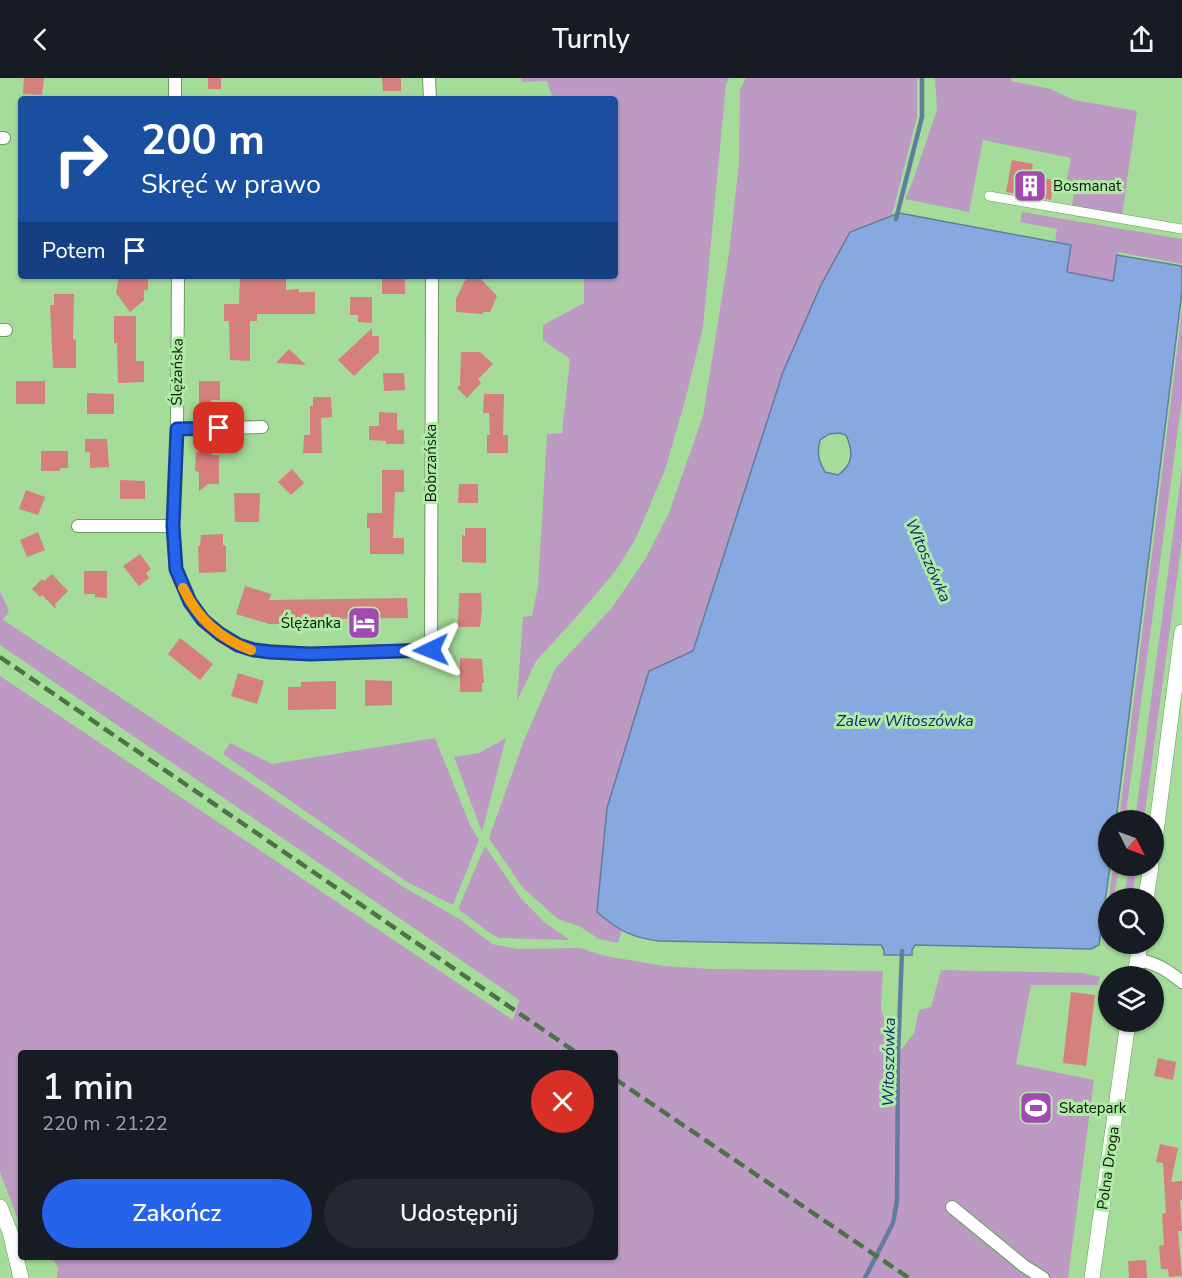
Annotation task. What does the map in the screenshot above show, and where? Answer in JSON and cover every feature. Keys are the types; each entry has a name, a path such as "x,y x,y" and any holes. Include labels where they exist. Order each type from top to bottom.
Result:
{"street":[{"path":"175,78 176,96"},
{"path":"429,78 430,96"},
{"path":"989,196 1182,229"},
{"name":"Ślężańska","path":"178,279 177,429 173,526 176,569 190,602 203,620 220,634 238,645 254,650 310,654 431,650"},
{"name":"Bobrzańska","path":"431,650 432,279"},
{"path":"177,429 262,427"},
{"path":"78,526 173,526"},
{"path":"1159,810 1182,632"},
{"path":"1137,966 1139,954"},
{"path":"1138,960 1164,967 1182,982"},
{"name":"Polna Droga","path":"1092,1278 1127,1032"},
{"path":"0,1207 10,1232 21,1278"},
{"path":"952,1208 1024,1266 1043,1278"}],"shaded area":[{"path":"521,78 729,78 726,84 703,327 665,470 635,540 616,570 536,661 517,701 523,617 532,616 538,586 547,434 562,433 570,359 543,340 543,325 584,303 584,279 618,279 618,96 552,96 547,81 522,82"},
{"path":"746,78 917,78 917,117 892,215 899,213 783,372 693,651 649,671 607,808 597,912 622,930 618,943 599,939 579,926 558,919 522,887 489,838 523,743 555,669 611,609 646,558 669,513 703,416 729,253 739,163 740,89"},
{"path":"935,78 1011,78 1011,81 1051,89 1074,100 1137,111 1122,215 1072,206 1074,191 1065,189 1071,158 983,140 969,212 905,199 937,110"},
{"path":"1022,212 1182,239 1182,264 1118,252 1113,281 1066,272 1070,245 1055,242 1057,229 1020,222"},
{"path":"1182,311 1182,400 1126,810 1120,810"},
{"path":"1182,468 1182,540 1145,810 1136,810"},
{"path":"0,591 9,611 3,620 402,886 461,920 492,944 518,949 580,948 605,956 664,966 711,969 883,971 881,1008 888,1033 898,1054 914,1033 919,1010 931,1007 941,970 1083,973 1098,977 1098,985 1031,985 1016,1064 1094,1080 1068,1278 57,1278 58,1268 54,1260 618,1260 618,1050 18,1050 18,1220 0,1172 0,676 513,1020 519,1000 0,645"},
{"path":"435,738 470,825 479,840 453,905 407,882 223,754 230,743 272,764"},
{"path":"506,738 482,832 454,757 479,753"},
{"path":"485,846 520,897 545,923 570,940 499,938 458,909"},
{"path":"1112,876 1117,876 1116,888 1110,888"},
{"path":"1127,876 1135,876 1134,888 1126,888"}],"water":[{"name":"Zalew Witoszówka","path":"899,213 1071,245 1067,272 1113,281 1117,255 1182,268 1182,291 1117,810 1098,810 1098,876 1109,876 1107,888 1098,888 1098,946 1091,949 915,945 912,955 884,955 881,945 659,941 641,938 626,932 611,924 597,912 607,808 649,671 693,651 783,372 821,285 850,232","holes":["839,433 846,435 851,457 843,471 838,475 825,472 819,456 820,440 829,434"]}],"building":[{"path":"24,78 44,78 42,95 23,94"},
{"path":"208,78 221,78 221,89 208,89"},
{"path":"382,78 401,78 401,91 383,91"},
{"name":"Bosmanat","path":"1012,160 1033,164 1030,176 1054,180 1051,200 1006,192"},
{"path":"118,279 148,279 148,290 144,290 144,300 130,312 116,293"},
{"path":"240,279 286,279 286,290 299,289 299,292 315,292 315,314 257,314 257,321 250,321 250,361 230,360 229,321 224,321 224,304 239,304"},
{"path":"382,279 405,279 405,294 382,294"},
{"path":"467,279 481,279 497,296 490,312 483,312 483,314 456,312 456,299"},
{"path":"54,294 74,294 73,339 76,340 76,368 53,368 50,305 54,305"},
{"path":"350,297 372,297 372,323 358,322 358,315 350,315"},
{"path":"114,316 136,316 136,361 144,361 144,382 118,383"},
{"path":"372,328 372,336 379,336 379,352 354,376 338,360"},
{"path":"289,349 306,365 276,363"},
{"path":"461,352 480,352 493,364 478,379 481,383 467,398 457,388 460,385"},
{"path":"383,373 404,373 405,390 384,391"},
{"path":"16,381 45,381 45,404 16,404"},
{"path":"199,381 220,381 220,400 211,400 211,404 199,404"},
{"path":"87,393 114,394 114,414 87,414"},
{"path":"484,394 504,394 503,435 508,435 508,453 487,453 487,435 490,435 489,413 483,413"},
{"path":"313,397 331,397 332,417 321,418 322,453 303,453 304,435 310,435 310,406 313,406"},
{"path":"379,412 397,413 397,430 404,430 404,444 386,444 386,441 369,440 369,426 379,426"},
{"path":"85,439 107,439 109,467 90,468 90,452 85,452"},
{"path":"41,451 68,451 68,468 60,468 60,471 41,471"},
{"path":"196,452 212,452 212,455 219,455 219,484 208,484 199,491 199,473 195,470"},
{"path":"292,469 304,483 291,495 278,482"},
{"path":"382,470 404,470 404,492 395,492 393,538 404,538 404,554 370,554 370,528 367,528 367,513 382,513"},
{"path":"120,480 145,481 145,499 120,499"},
{"path":"459,484 478,484 478,503 458,503"},
{"path":"26,490 45,497 38,515 19,509"},
{"path":"234,493 260,493 259,522 235,522"},
{"path":"465,528 486,528 486,563 462,562 462,535 465,536"},
{"path":"38,532 45,550 27,557 20,540"},
{"path":"223,534 223,545 226,546 226,572 199,573 198,546 200,546 201,535"},
{"path":"140,554 151,569 146,573 149,578 139,586 123,566"},
{"path":"84,571 107,571 107,598 95,597 95,594 84,594"},
{"path":"52,574 68,591 55,604 56,609 32,589 42,579 44,581"},
{"path":"245,586 271,594 269,600 407,598 408,618 318,619 318,626 310,626 310,628 298,628 289,624 269,624 236,614"},
{"path":"459,593 481,593 480,627 458,627"},
{"path":"180,638 213,664 200,680 168,654"},
{"path":"460,658 482,659 484,683 482,683 482,692 460,692"},
{"path":"238,673 264,681 257,704 231,696"},
{"path":"365,680 392,681 392,705 365,706"},
{"path":"336,681 336,709 288,710 288,687 301,687 301,682"},
{"path":"1071,992 1095,995 1086,1066 1063,1063"},
{"path":"1158,1058 1176,1062 1173,1080 1154,1076"},
{"path":"1160,1144 1178,1148 1171,1182 1182,1181 1182,1200 1180,1200 1182,1231 1178,1231 1182,1276 1169,1277 1168,1269 1161,1269 1159,1246 1164,1245 1162,1214 1166,1213 1163,1163 1156,1162"},
{"path":"1146,1260 1147,1278 1129,1278 1128,1261"}],"waterway":[{"name":"Witoszówka","path":"896,219 922,117 922,78"},
{"name":"Witoszówka","path":"865,1278 893,1223 897,1201 898,1055 902,951"}],"railway":[{"path":"0,657 573,1050"},
{"path":"618,1081 909,1278"}],"slow traffic":[{"path":"183,588 203,620 220,634 251,650"}],"place":[{"name":"Bosmanat","path":"1030,186"},
{"name":"Ślężanka","path":"364,623"},
{"name":"Skatepark","path":"1036,1108"}],"route":[{"path":"219,428 177,429 173,526 176,569 190,602 203,620 238,645 254,650 310,654 431,650"}]}
